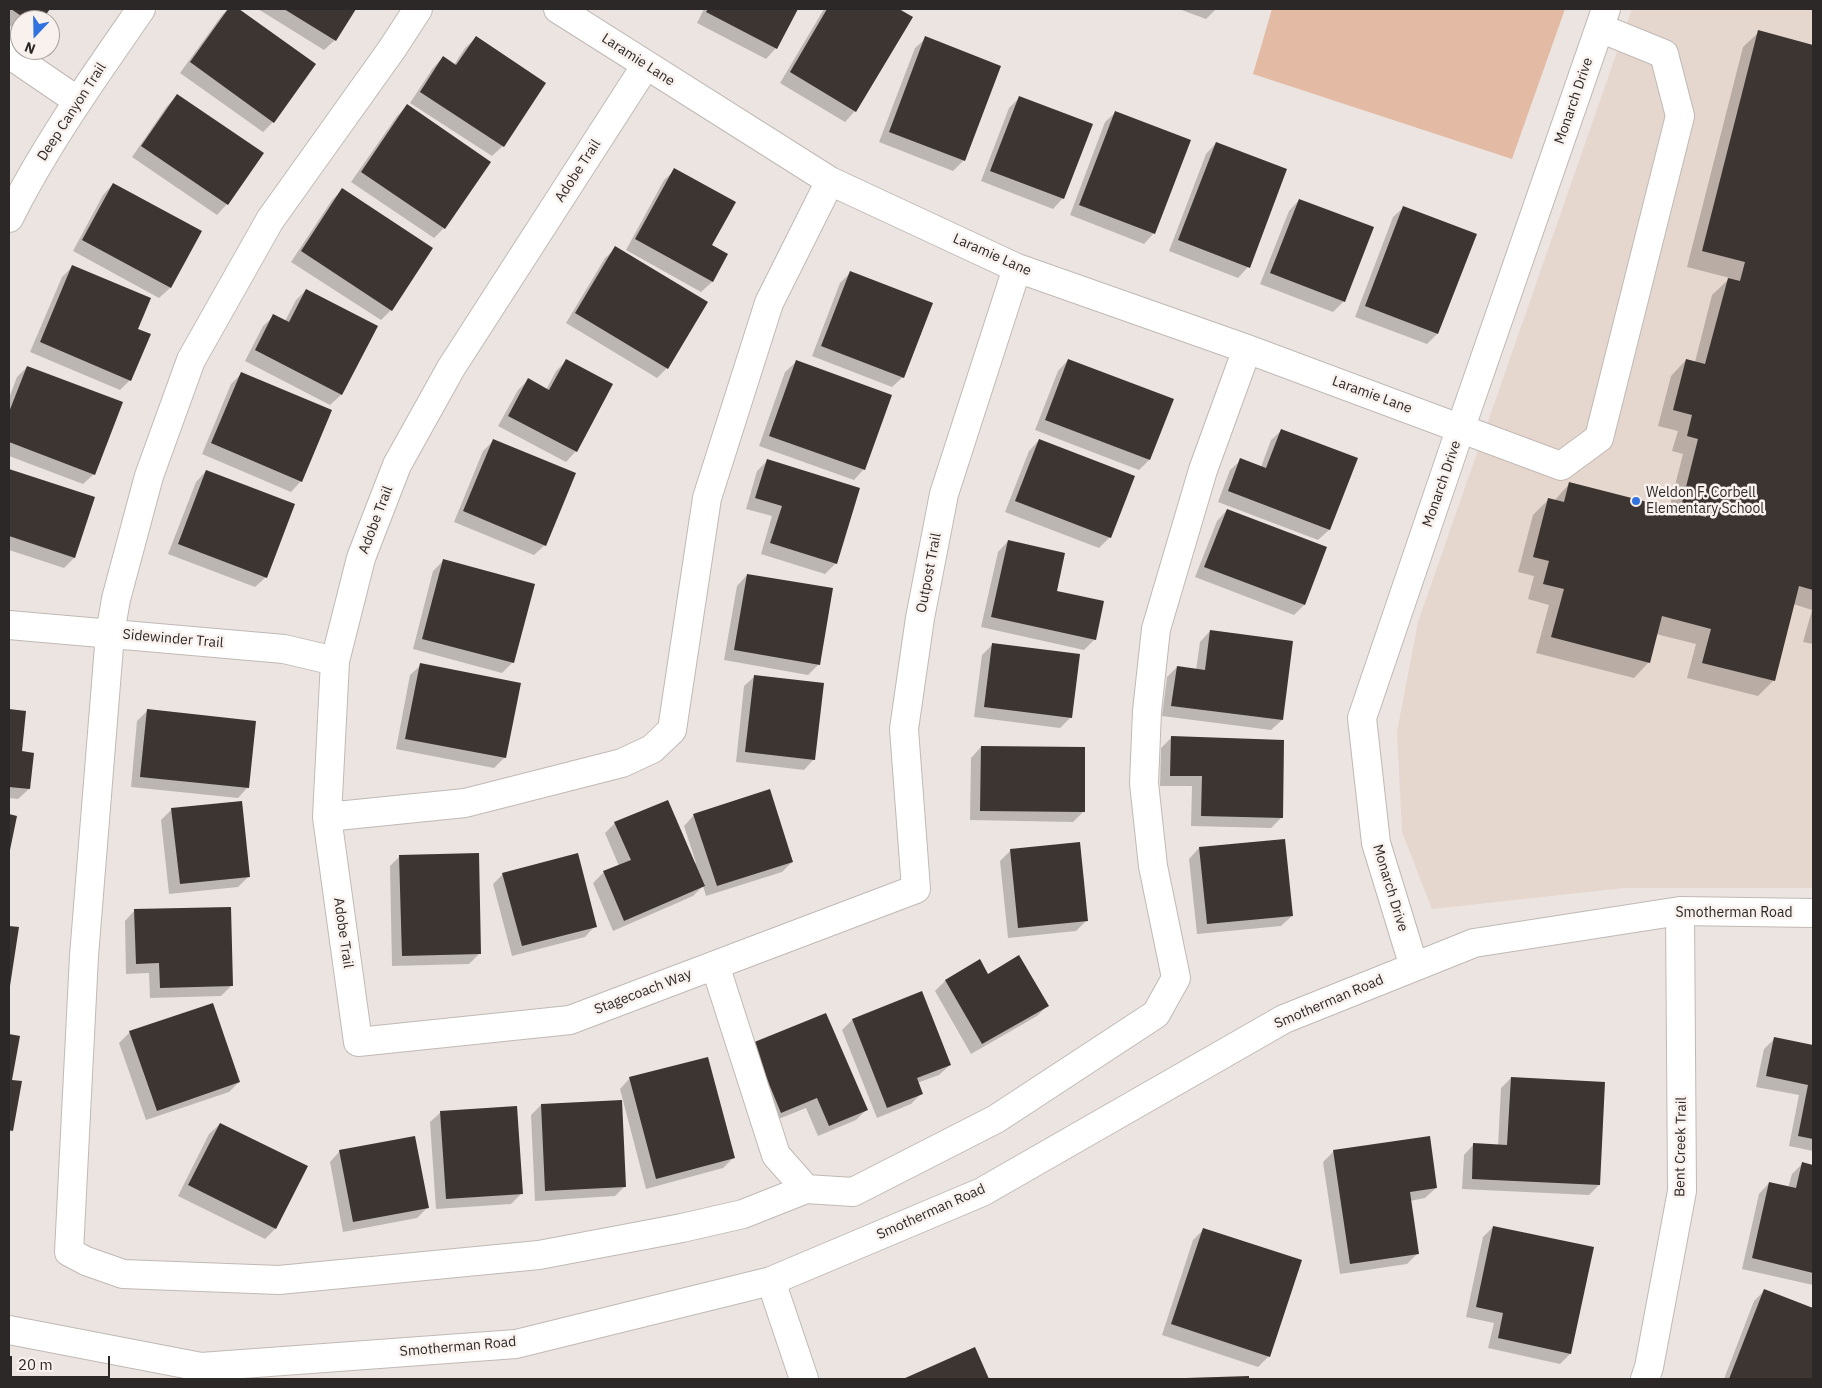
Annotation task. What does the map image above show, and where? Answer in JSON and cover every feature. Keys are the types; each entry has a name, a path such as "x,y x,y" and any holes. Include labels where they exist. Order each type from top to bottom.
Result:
{"street":[{"name":"Deep Canyon Trail","path":"9,218 31,175 78,101 141,9"},
{"path":"418,9 392,49 270,220 191,360 148,476 116,599 110,634 84,956 69,1252 86,1261 123,1274 279,1280 540,1255 682,1228 743,1214 806,1189 853,1192 996,1119 1156,1014 1176,978 1154,866 1144,783 1147,711 1156,629 1203,470 1247,349"},
{"name":"Laramie Lane","path":"558,9 830,181 1017,268 1247,349 1461,427 1561,466 1599,438 1680,116 1664,54 1603,18"},
{"name":"Monarch Drive","path":"1414,967 1376,844 1362,718 1603,18"},
{"path":"9,54 78,101"},
{"name":"Adobe Trail","path":"358,1042 327,817 335,660 361,558 397,465 450,368 646,65"},
{"path":"327,817 465,803 622,763 652,749 672,730 707,498 768,303 830,181"},
{"name":"Outpost Trail","path":"916,889 904,729 920,618 944,494 1017,268"},
{"name":"Sidewinder Trail","path":"9,625 284,648 335,660"},
{"name":"Stagecoach Way","path":"358,1042 570,1020 916,889"},
{"name":"Smotherman Road","path":"9,1330 201,1367 516,1344 771,1281 982,1192 1284,1019 1474,943 1680,910 1813,913"},
{"name":"Bent Creek Trail","path":"1645,1379 1649,1367 1682,1191 1680,910"},
{"path":"715,965 776,1155 806,1189"},
{"path":"771,1281 804,1379"}],"shaded area":[{"path":"1272,9 1565,9 1512,159 1253,74"},
{"name":"Weldon F. Corbell Elementary School","path":"1632,9 1813,9 1813,888 1624,888 1432,909 1402,832 1397,732 1418,622"}],"building":[{"path":"11,9 50,9 49,10"},
{"path":"228,9 239,9 316,64 274,123 190,62"},
{"path":"284,9 356,9 336,41"},
{"path":"708,9 798,9 777,49 706,12"},
{"path":"827,9 899,9 913,17 856,112 790,72"},
{"path":"1758,30 1813,45 1813,590 1799,586 1775,681 1702,663 1711,629 1662,616 1650,663 1551,637 1564,589 1543,584 1549,561 1533,557 1548,498 1564,502 1569,482 1706,517 1708,510 1682,503 1698,439 1687,436 1692,415 1673,410 1686,359 1705,364 1728,278 1740,281 1745,262 1702,251"},
{"path":"476,36 546,83 504,147 420,92 443,56 456,65"},
{"path":"925,36 1001,66 965,161 889,132"},
{"path":"177,94 264,153 228,205 141,146"},
{"path":"1019,96 1093,124 1064,199 990,171"},
{"path":"407,104 491,162 445,229 361,172"},
{"path":"1115,111 1191,140 1155,234 1079,205"},
{"path":"1216,142 1287,169 1250,268 1178,240"},
{"path":"674,168 736,202 712,245 728,254 713,282 635,239"},
{"path":"113,183 202,231 171,288 82,240"},
{"path":"342,188 433,248 392,311 301,251"},
{"path":"1299,199 1374,227 1345,302 1270,273"},
{"path":"1403,206 1477,234 1438,334 1365,306"},
{"path":"615,246 708,302 668,369 575,313"},
{"path":"72,265 151,298 138,329 151,334 131,381 40,342"},
{"path":"850,271 933,303 904,378 821,346"},
{"path":"306,289 378,326 342,395 255,350 273,314 289,322"},
{"path":"566,359 613,384 577,452 508,416 528,378 549,390"},
{"path":"1068,359 1174,399 1150,460 1045,420"},
{"path":"796,360 892,395 865,470 769,436"},
{"path":"27,366 123,402 95,475 9,442 9,412"},
{"path":"241,372 332,410 302,482 211,443"},
{"path":"1281,429 1358,458 1330,530 1228,491 1240,458 1266,468"},
{"path":"493,439 576,473 546,546 463,511"},
{"path":"1039,439 1135,476 1111,538 1015,501"},
{"path":"767,459 860,488 837,564 770,543 782,506 755,498"},
{"path":"9,469 95,497 75,558 9,536"},
{"path":"206,470 295,504 267,578 178,544"},
{"path":"1227,509 1327,547 1305,605 1204,567"},
{"path":"1008,540 1065,553 1057,591 1104,601 1096,640 991,617"},
{"path":"443,559 535,584 514,663 422,639"},
{"path":"747,574 833,588 820,665 734,650"},
{"path":"1210,630 1293,641 1283,720 1171,706 1177,666 1205,670"},
{"path":"992,643 1080,654 1072,718 984,707"},
{"path":"420,663 521,683 506,758 405,739"},
{"path":"754,675 824,683 815,760 745,752"},
{"path":"9,709 26,711 22,751 34,753 30,789 9,787"},
{"path":"147,709 256,721 249,788 140,777"},
{"path":"1171,736 1284,740 1283,818 1201,816 1202,776 1170,776"},
{"path":"981,746 1085,747 1085,812 980,811"},
{"path":"770,789 793,862 717,886 693,814"},
{"path":"668,800 705,886 624,921 603,871 631,860 614,822"},
{"path":"242,801 250,877 180,884 171,808"},
{"path":"9,814 17,816 10,850 9,850"},
{"path":"1285,839 1293,916 1207,924 1199,847"},
{"path":"1080,842 1088,921 1018,928 1010,849"},
{"path":"479,853 481,954 402,956 399,855"},
{"path":"578,853 597,927 522,946 502,873"},
{"path":"231,907 233,986 160,988 159,963 136,964 134,909"},
{"path":"9,926 19,927 10,986 9,986"},
{"path":"1019,955 1049,1006 982,1044 945,980 980,959 988,974"},
{"path":"922,991 951,1065 917,1078 923,1094 887,1108 852,1019"},
{"path":"213,1003 240,1082 157,1111 129,1031"},
{"path":"826,1013 868,1110 829,1126 817,1098 781,1113 752,1043"},
{"path":"9,1034 20,1036 12,1080 22,1081 13,1131 9,1130"},
{"path":"1774,1037 1813,1045 1813,1139 1798,1136 1808,1085 1766,1076"},
{"path":"708,1057 735,1158 656,1179 629,1077"},
{"path":"1511,1077 1605,1082 1600,1185 1472,1179 1473,1143 1507,1145"},
{"path":"622,1100 626,1187 545,1191 541,1104"},
{"path":"517,1106 523,1194 446,1199 440,1111"},
{"path":"220,1123 308,1166 276,1229 188,1185"},
{"path":"415,1136 429,1208 353,1222 339,1150"},
{"path":"1430,1136 1437,1188 1410,1192 1419,1254 1350,1264 1333,1150"},
{"path":"1802,1162 1813,1165 1813,1273 1752,1258 1769,1182 1796,1188"},
{"path":"1493,1226 1594,1247 1571,1354 1498,1338 1503,1313 1476,1307"},
{"path":"1203,1228 1302,1260 1270,1357 1171,1324"},
{"path":"1764,1289 1813,1308 1813,1379 1729,1379"},
{"path":"975,1347 989,1379 903,1379"},
{"path":"1249,1376 1249,1379 1186,1379 1186,1378"}],"place":[{"name":"Weldon F. Corbell Elementary School","path":"1636,501"}]}
